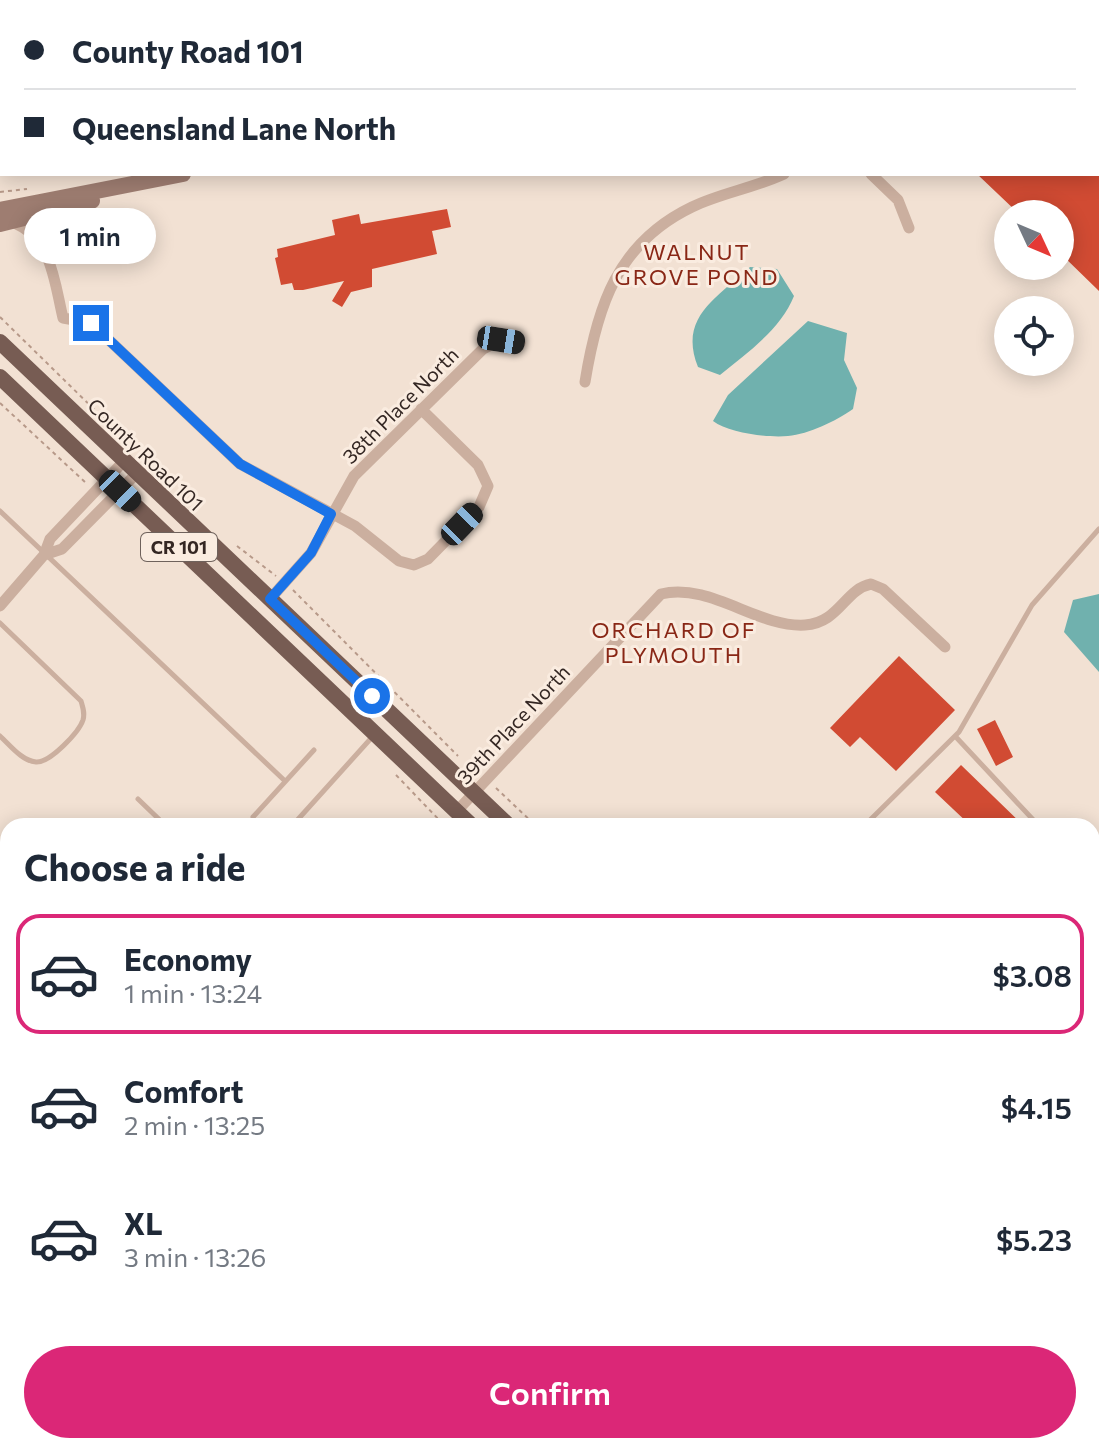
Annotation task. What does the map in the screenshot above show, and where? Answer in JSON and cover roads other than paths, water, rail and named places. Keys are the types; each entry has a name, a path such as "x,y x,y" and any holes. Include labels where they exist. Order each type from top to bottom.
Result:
{"main road":[{"name":"County Road 101","path":"0,342 501,818"},
{"name":"CR 101","path":"0,377 463,818"}],"street":[{"path":"4,218 174,176"},
{"path":"585,382 597,315 624,264 643,242 690,208 778,176"},
{"path":"873,176 898,200 909,228"},
{"path":"4,218 33,232 48,260 63,318 91,323 240,464 366,533 399,561 414,565 428,559 479,507 488,486 485,474 421,409"},
{"name":"38th Place North","path":"270,599 311,553 354,476 483,349 501,340 520,343"},
{"path":"0,606 44,555 50,539 124,461"},
{"path":"44,555 62,549 137,473"},
{"name":"39th Place North","path":"456,812 661,594 690,593 802,626 828,619 865,585 883,589 945,647"}],"lane":[{"path":"0,511 285,781"},
{"path":"872,818 955,736 1032,605 1099,529"},
{"path":"0,623 81,701 85,715 80,726 45,761 34,763 23,758 0,736"},
{"path":"299,818 375,734"},
{"path":"955,736 1032,818"},
{"path":"253,817 314,750"},
{"path":"138,799 158,818"}],"water":[{"path":"750,267 777,269 794,296 788,308 762,340 720,375 698,367 693,350 697,322 714,299"},
{"path":"808,321 847,333 844,360 857,388 853,409 822,426 788,436 749,434 713,421 728,395"},
{"path":"1099,594 1099,672 1064,632 1073,600"}],"district":[{"name":"WALNUT GROVE POND","path":"697,264"},
{"name":"ORCHARD OF PLYMOUTH","path":"674,642"}]}
